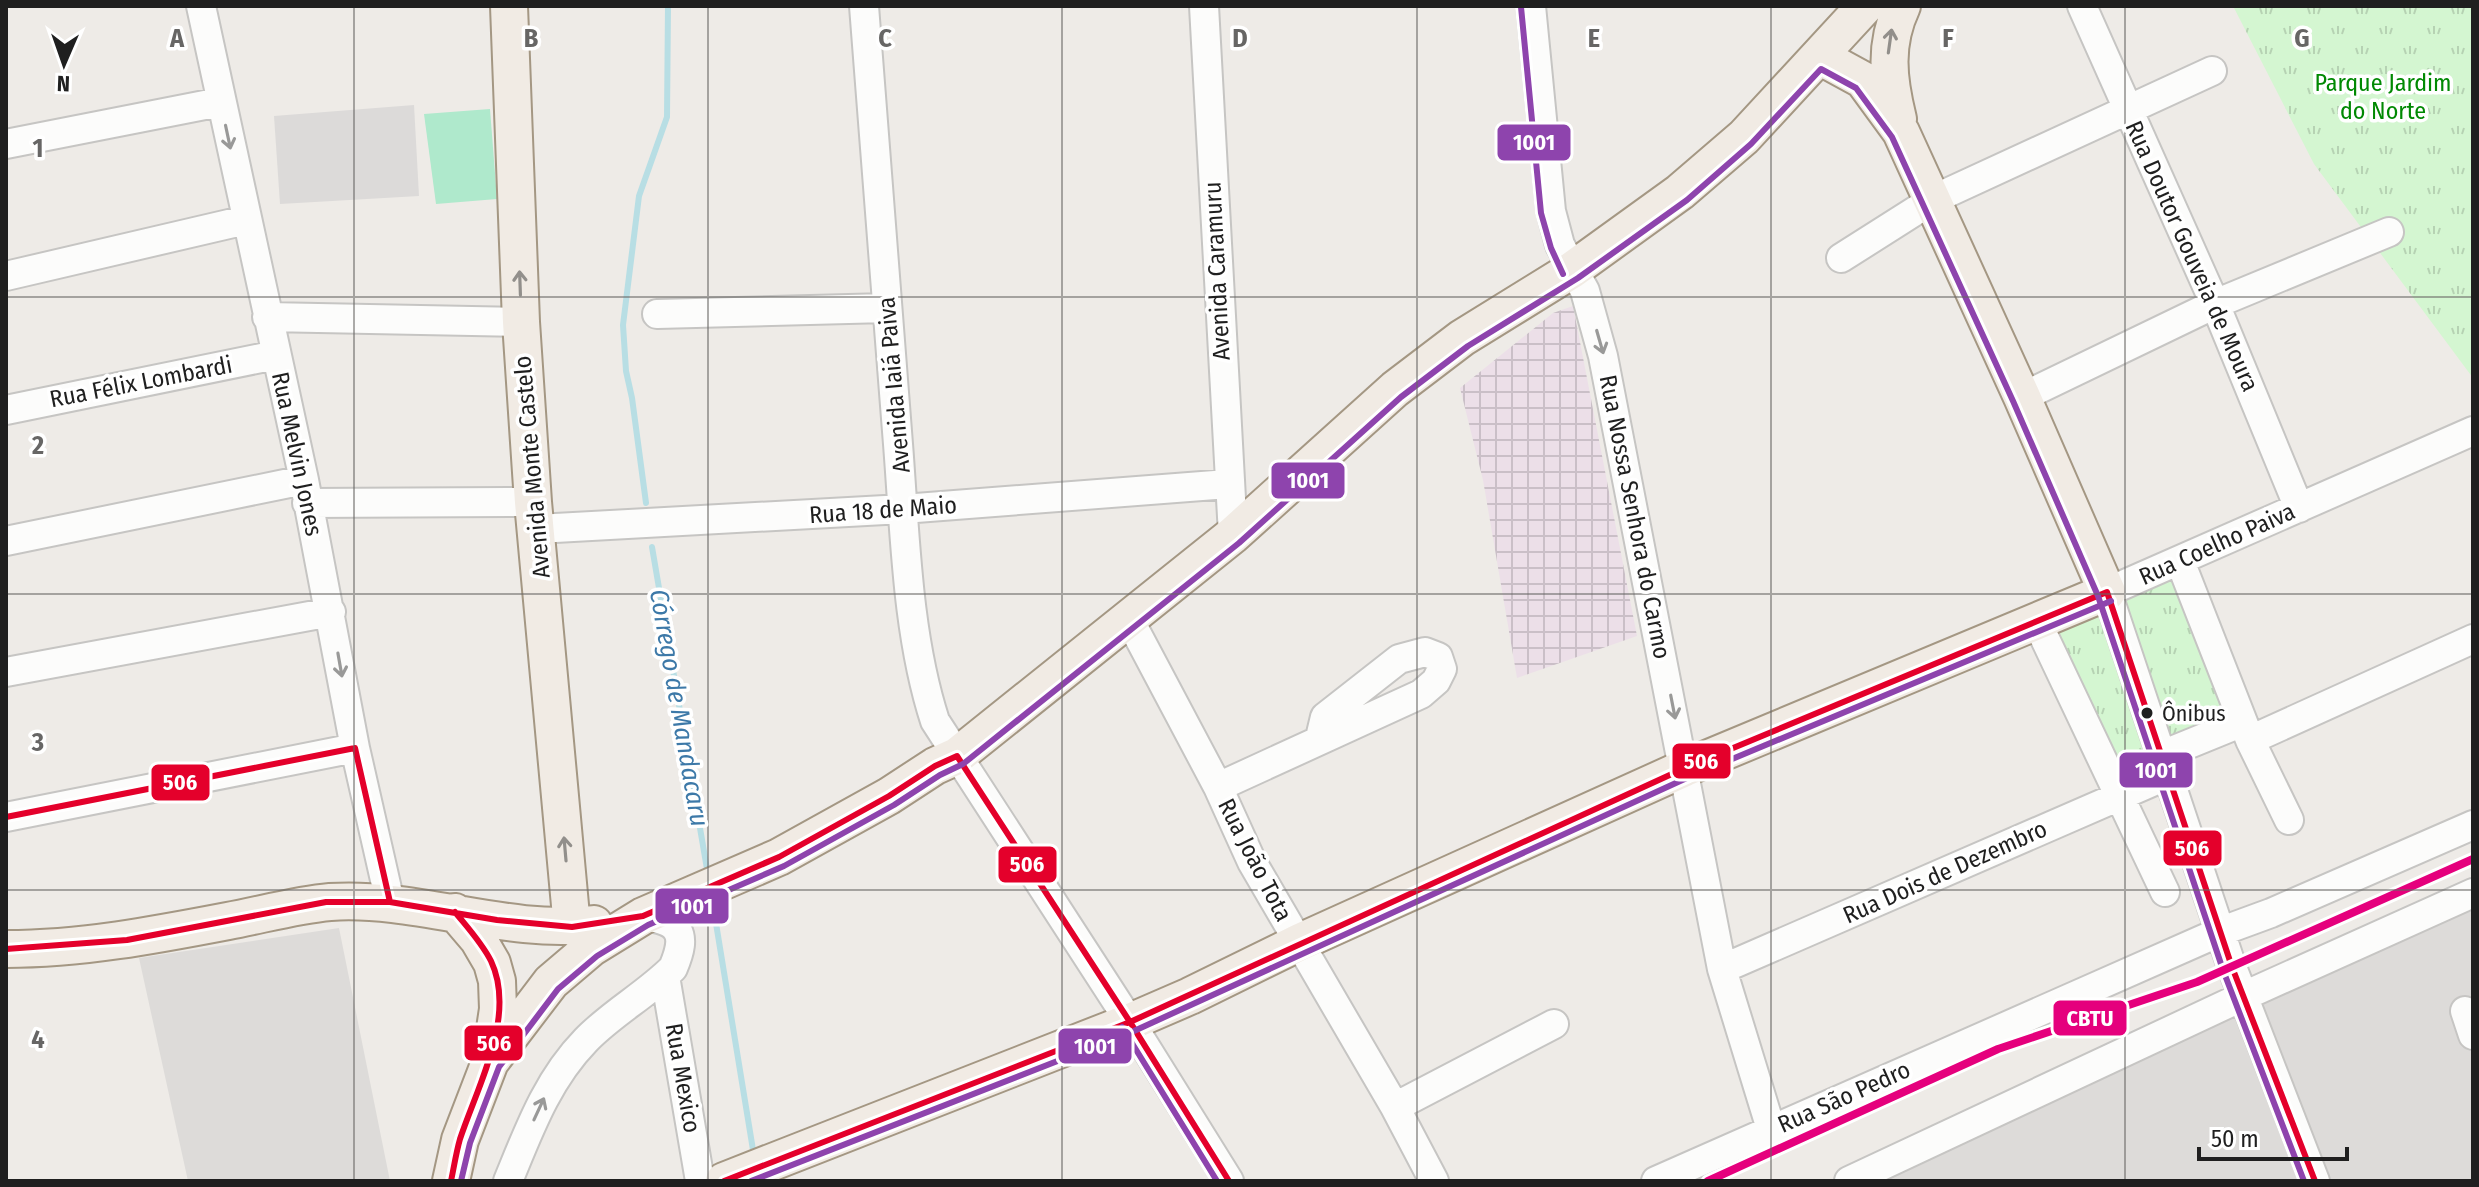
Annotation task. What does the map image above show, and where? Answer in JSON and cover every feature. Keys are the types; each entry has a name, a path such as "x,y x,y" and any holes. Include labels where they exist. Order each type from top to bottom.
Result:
{"main road":[{"name":"Avenida Monte Castelo","path":"509,6 521,322 572,927"},
{"path":"490,1062 551,982 591,948 643,916 779,857 957,756 1233,535 1395,389 1462,338 1572,270 1680,192 1744,137 1865,6"},
{"path":"1901,132 1888,71 1892,26 1902,6"},
{"path":"1819,56 1863,80 1901,132 1934,199 2107,592"},
{"name":"Rua Coelho Paiva","path":"724,1181 1130,1022 1685,768 2107,592"},
{"path":"6,949 127,940 326,902 390,902 511,922 572,927 643,916"},
{"path":"451,1181 460,1140 490,1062 498,1009 496,970 478,939 455,912"}],"street":[{"name":"Rua Melvin Jones","path":"201,6 331,612 355,748 390,902"},
{"name":"Avenida Iaiá Paiva","path":"864,6 903,509 926,693 935,721 1229,1181"},
{"name":"Avenida Caramuru","path":"1204,6 1233,535"},
{"name":"Rua Nossa Senhora do Carmo","path":"1531,6 1551,211 1560,245 1585,291 1603,356 1722,969 1771,1129"},
{"name":"Rua Doutor Gouveia de Moura","path":"2082,6 2215,304 2299,508"},
{"path":"1841,258 1934,199 2212,71"},
{"path":"6,144 220,102"},
{"path":"6,276 246,220"},
{"path":"2022,397 2215,304 2389,232"},
{"path":"657,314 887,308"},
{"path":"267,317 521,322"},
{"name":"Rua Félix Lombardi","path":"6,410 276,355"},
{"name":"Rua Coelho Paiva","path":"2107,592 2473,431"},
{"name":"Rua 18 de Maio","path":"6,541 306,492 535,516 903,509 1228,484"},
{"path":"2180,561 2247,731 2289,820"},
{"path":"2107,592 2232,967 2315,1181"},
{"path":"6,672 331,612"},
{"name":"Rua João Tota","path":"1129,619 1218,787 1252,862 1395,1107 1434,1181"},
{"path":"2037,622 2165,892"},
{"name":"Rua Dois de Dezembro","path":"1722,969 2118,797 2165,765 2473,639"},
{"path":"1218,787 1320,738"},
{"path":"6,817 355,748"},
{"name":"Rua São Pedro","path":"1656,1181 2222,931 2271,913 2473,825"},
{"path":"1849,1181 2244,996 2473,893"},
{"path":"508,1181 538,1108 560,1073 585,1041 606,1021 673,968 679,953 680,934 666,919 643,916"},
{"name":"Rua Mexico","path":"665,976 700,1181"},
{"path":"1395,1107 1554,1024"}],"shaded area":[{"path":"414,105 419,196 280,204 274,116"},
{"path":"1573,306 1637,636 1517,678 1483,480 1460,388 1553,313"},
{"path":"2473,908 2473,1181 1880,1181 2146,1054"},
{"path":"339,928 390,1181 188,1181 139,958"}],"green space":[{"name":"Parque Jardim do Norte","path":"2233,6 2473,6 2473,378 2314,164"},
{"path":"490,109 497,199 436,204 424,114"},
{"path":"2172,573 2237,730 2174,755 2118,598"},
{"path":"2099,606 2160,769 2118,785 2046,625"}],"waterway":[{"name":"Córrego de Mandacaru","path":"646,503 626,371 623,325 639,196 667,117 668,6"},
{"name":"Córrego de Mandacaru","path":"652,547 707,869"},
{"name":"Córrego de Mandacaru","path":"713,905 754,1156"}],"transit line":[{"name":"1001","path":"1521,7 1541,213 1551,248 1563,274"},
{"name":"1001","path":"461,1181 470,1143 499,1067 558,989 597,956 648,925 784,866 963,764 1239,543 1401,397 1468,346 1578,278 1687,200 1751,144 1821,69 1856,88 1892,137 2098,596 2223,970 2304,1181"},
{"name":"506","path":"724,1181 1130,1022 1685,768 2107,592 2232,967 2315,1181"},
{"name":"1001","path":"751,1181 1134,1031 1689,777 2111,601"},
{"name":"506","path":"355,748 390,902"},
{"name":"506","path":"6,817 355,748"},
{"name":"506","path":"6,949 127,940 326,902 390,902 497,920 572,927 643,916 779,857 957,756 1229,1181"},
{"name":"CBTU","path":"1708,1181 1998,1049 2197,982 2473,859"},
{"name":"506","path":"451,1181 460,1139 492,1051 500,1005 498,982 491,961 455,912"},
{"name":"1001","path":"1122,1027 1217,1181"}],"place":[{"name":"Ônibus","path":"2147,713"}]}
